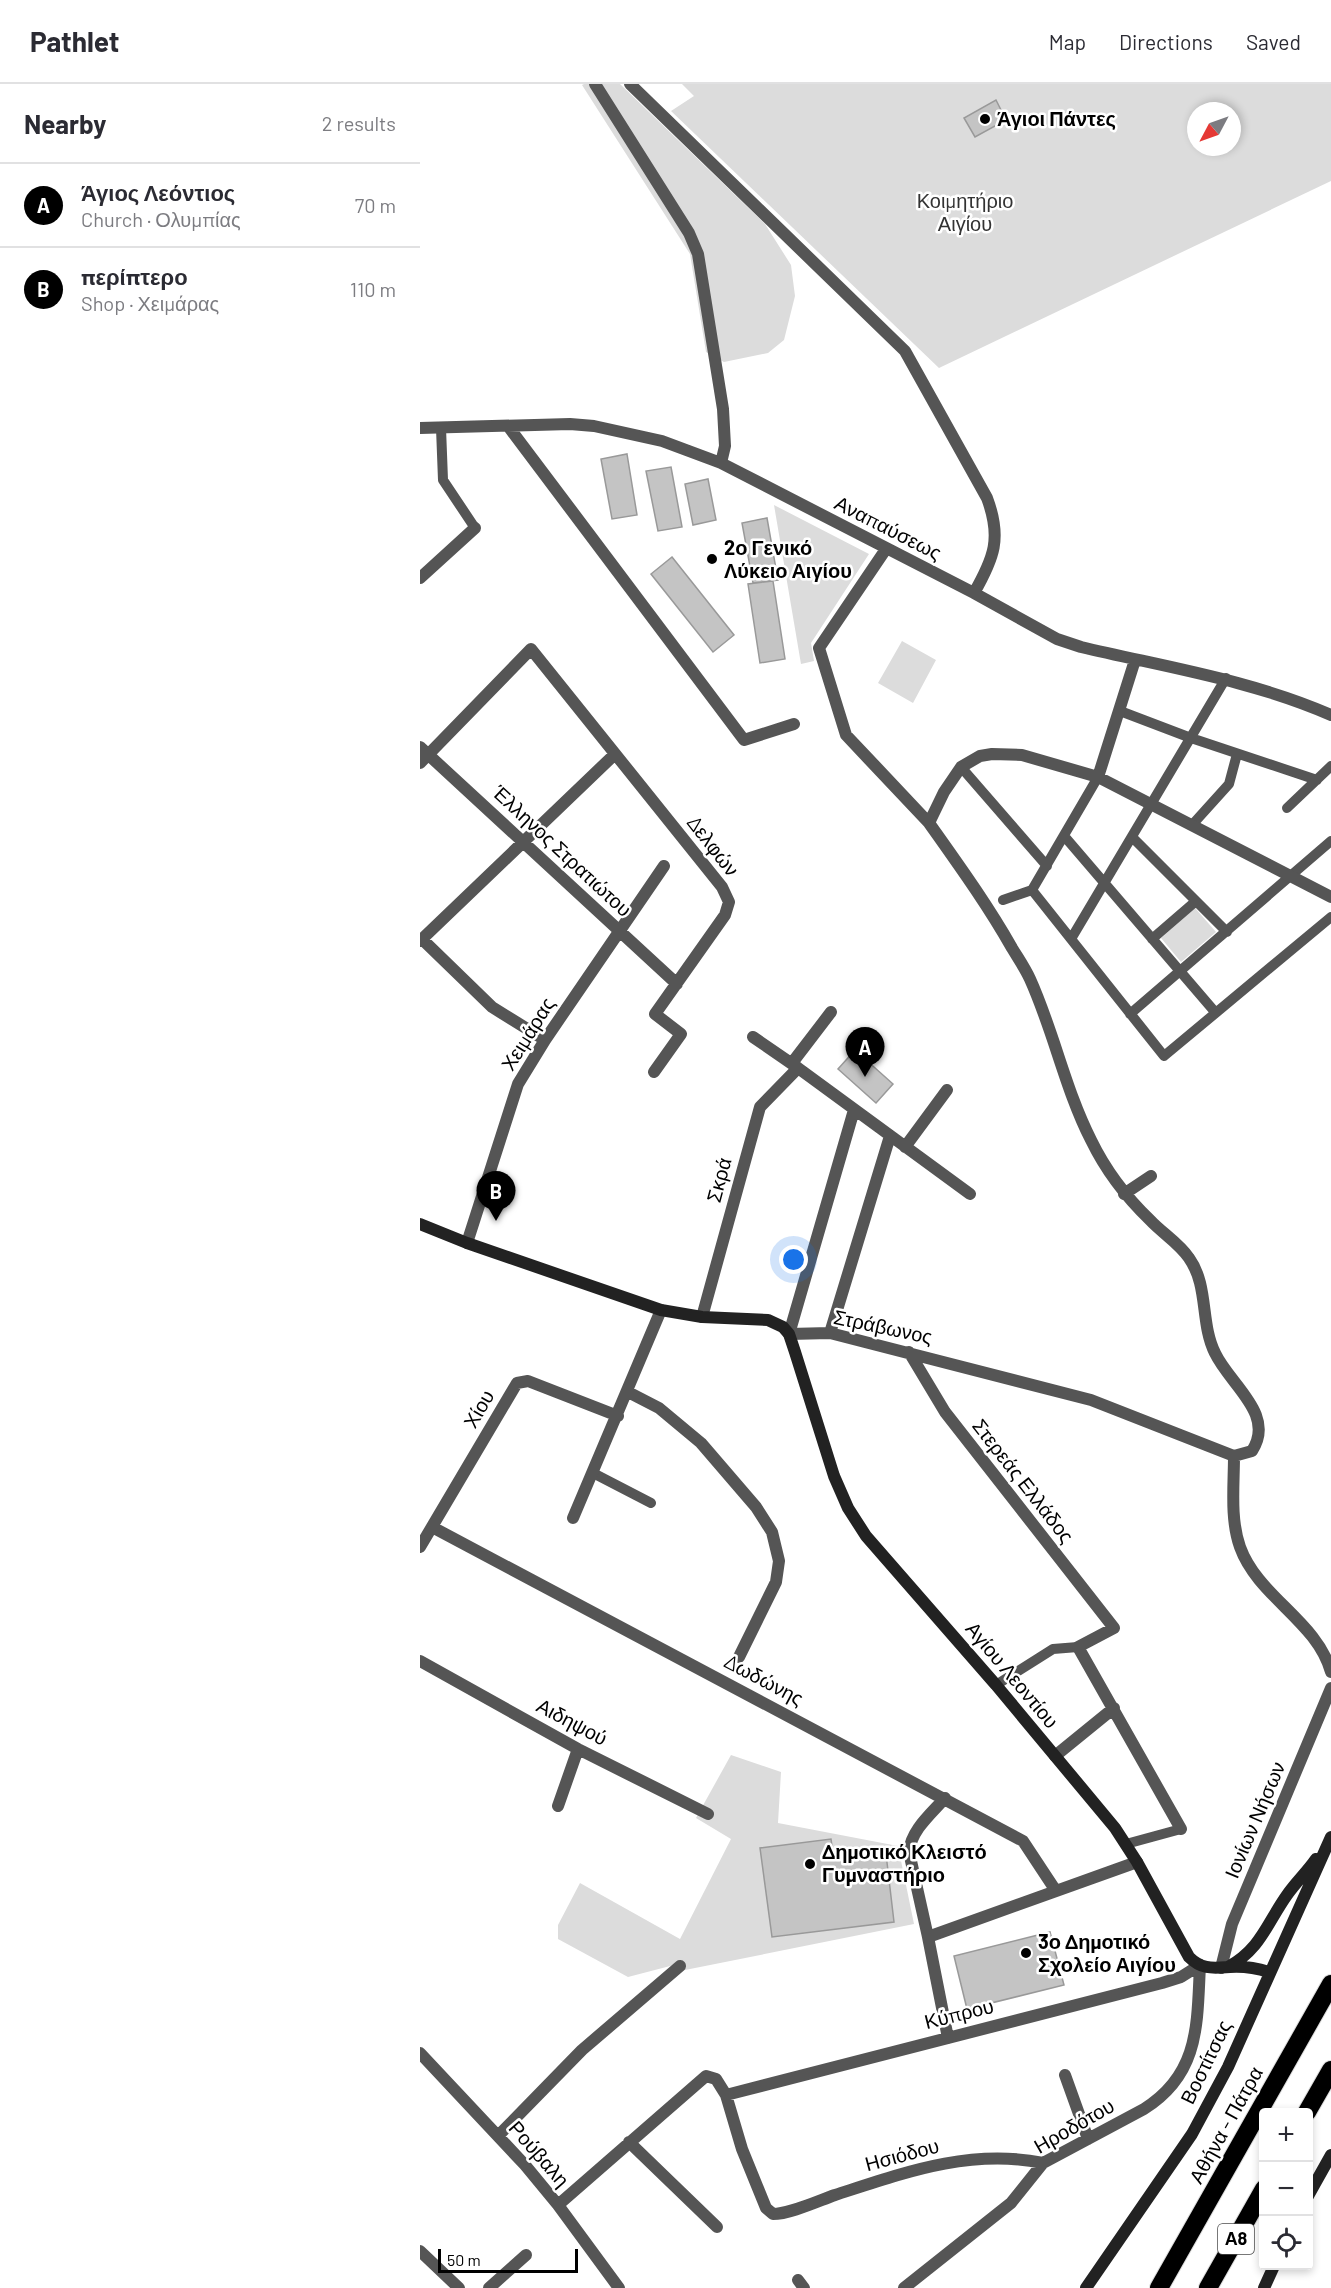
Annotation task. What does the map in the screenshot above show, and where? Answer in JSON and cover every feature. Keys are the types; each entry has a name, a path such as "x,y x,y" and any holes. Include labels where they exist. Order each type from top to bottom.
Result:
{"highway":[{"name":"Αθήνα - Πάτρα","path":"1160,2288 1331,1984"},
{"path":"1309,2108 1331,2070"},
{"name":"Α8","path":"1208,2288 1259,2196"}],"street":[{"path":"595,84 689,233 698,255 723,409 725,446 721,463"},
{"path":"630,84 905,351 987,498 993,515 994,551 988,569 974,593"},
{"name":"Αναπαύσεως","path":"420,428 570,424 594,426 662,441 721,463 974,593 1057,639 1135,660 1226,678 1300,701 1331,715"},
{"path":"508,426 744,740 794,724"},
{"path":"422,573 475,528"},
{"path":"886,549 819,648 846,735 929,823 977,891 1030,979 1078,1114 1101,1160 1124,1194 1183,1251 1196,1272 1202,1291 1206,1328 1212,1346 1222,1366 1251,1404 1257,1415 1260,1429 1259,1438 1252,1451 1234,1456 1235,1524 1242,1552 1260,1581 1319,1646 1331,1672"},
{"name":"Δελφών","path":"423,755 531,649 722,887 729,902 725,915 655,1014 681,1034 654,1072"},
{"path":"1098,777 1135,660"},
{"path":"545,1040 492,1007 421,940 615,754"},
{"path":"929,823 944,792 961,767 975,759 992,754 1022,755 1098,777 1331,897"},
{"name":"Έλληνος Στρατιώτου","path":"423,755 523,842 677,984"},
{"name":"Χειμάρας","path":"467,1243 518,1084 545,1040 664,866"},
{"name":"Σκρά","path":"702,1317 760,1107 795,1065 831,1012"},
{"path":"753,1037 795,1065 970,1194"},
{"path":"905,1147 947,1090"},
{"path":"420,1224 467,1243 662,1310 702,1317 768,1320 775,1322 789,1334 854,1110"},
{"path":"830,1333 890,1136"},
{"path":"1124,1194 1150,1176"},
{"path":"573,1518 662,1310"},
{"name":"Στράβωνος","path":"789,1334 830,1333 1091,1400 1234,1456"},
{"name":"Αγίου Λεοντίου","path":"789,1334 834,1476 848,1508 866,1536 996,1685 1126,1844 1185,1952 1200,1965"},
{"name":"Στερεάς Ελλάδος","path":"909,1352 945,1412 1114,1628 1078,1647"},
{"name":"Χίου","path":"420,1547 517,1383 528,1381 618,1416"},
{"path":"628,1392 660,1408 700,1443 756,1507 772,1532 779,1561 776,1582 739,1657"},
{"name":"Δωδώνης","path":"432,1527 1023,1840 1056,1891"},
{"path":"1078,1647 1181,1828"},
{"name":"Αιδηψού","path":"420,1661 578,1749 708,1814"},
{"name":"Ιονίων Νήσων","path":"1225,1968 1232,1924 1331,1688"},
{"path":"1055,1756 1114,1708"},
{"path":"558,1806 578,1749"},
{"path":"945,1798 910,1840 909,1852 948,2038"},
{"path":"1225,1968 1253,1949 1284,1899 1331,1839"},
{"name":"Βοστίτσας","path":"1086,2288 1192,2134 1228,2067 1331,1839"},
{"path":"928,1937 1137,1862"},
{"path":"1200,1965 1255,1968 1269,1972"},
{"name":"Κύπρου","path":"726,2095 1181,1977 1200,1965"},
{"name":"Ηροδότου","path":"904,2288 1011,2203 1043,2163 1152,2104 1166,2093 1178,2079 1196,2037 1200,1965"},
{"path":"498,2136 582,2050 680,1966"},
{"name":"Ρούβαλη","path":"420,2054 498,2136 558,2205 619,2288"},
{"path":"1065,2075 1088,2139"},
{"path":"558,2205 706,2076 716,2079 726,2095"},
{"name":"Ησιόδου","path":"726,2095 742,2149 766,2208 775,2214 935,2164 979,2159 1022,2159 1043,2163"},
{"path":"629,2142 717,2227"},
{"path":"1313,2187 1331,2155"},
{"path":"420,2251 459,2288"},
{"path":"489,2288 526,2255"},
{"path":"1264,2288 1272,2270"}],"lane":[{"path":"441,428 444,480 475,528"},
{"path":"1071,939 1226,678"},
{"path":"1120,711 1191,738 1317,780"},
{"path":"1192,825 1229,784 1237,754"},
{"path":"1287,808 1331,766"},
{"path":"961,767 1047,866"},
{"path":"1003,900 1032,890 1098,777"},
{"path":"1065,837 1215,1012"},
{"path":"1132,837 1227,932"},
{"path":"1130,1014 1331,841"},
{"path":"1032,890 1164,1056 1331,916"},
{"path":"1152,939 1196,901"},
{"path":"593,1473 651,1503"},
{"path":"996,1685 1053,1649 1078,1647"},
{"path":"1126,1844 1181,1828"}],"green space":[{"path":"620,84 765,224 791,265 795,296 784,340 768,353 724,362 706,352 690,254 582,85"},
{"name":"Κοιμητήριο Αιγίου","path":"682,84 1331,84 1331,181 939,368 671,111 694,96"},
{"path":"774,505 869,554 811,643 814,661 801,664"},
{"path":"902,641 936,660 913,703 878,683"},
{"path":"1195,908 1216,932 1181,962 1161,938"},
{"name":"Δημοτικό Κλειστό Γυμναστήριο","path":"731,1755 781,1772 778,1823 898,1846 914,1924 680,1971 674,1965 628,1977 558,1939 558,1925 580,1883 680,1939 731,1839 696,1818"}],"building":[{"name":"Άγιοι Πάντες","path":"996,100 1006,120 975,137 964,118"},
{"path":"627,454 637,515 612,519 601,459"},
{"path":"671,467 682,527 658,531 646,471"},
{"path":"708,479 716,520 693,525 685,484"},
{"path":"767,518 778,580 753,583 742,523"},
{"path":"672,557 734,635 713,652 651,574"},
{"path":"773,581 785,659 760,663 748,584"},
{"path":"855,1050 893,1084 876,1103 838,1069"},
{"path":"831,1839 834,1860 886,1854 894,1922 772,1937 760,1848"},
{"path":"1050,1932 1064,1985 967,2009 954,1956"}],"place":[{"name":"Άγιοι Πάντες","path":"985,119"},
{"name":"2ο Γενικό Λύκειο Αιγίου","path":"712,559"},
{"name":"Άγιος Λεόντιος","path":"865,1077"},
{"name":"περίπτερο","path":"496,1221"},
{"name":"Δημοτικό Κλειστό Γυμναστήριο","path":"810,1864"},
{"name":"3ο Δημοτικό Σχολείο Αιγίου","path":"1026,1953"}]}
